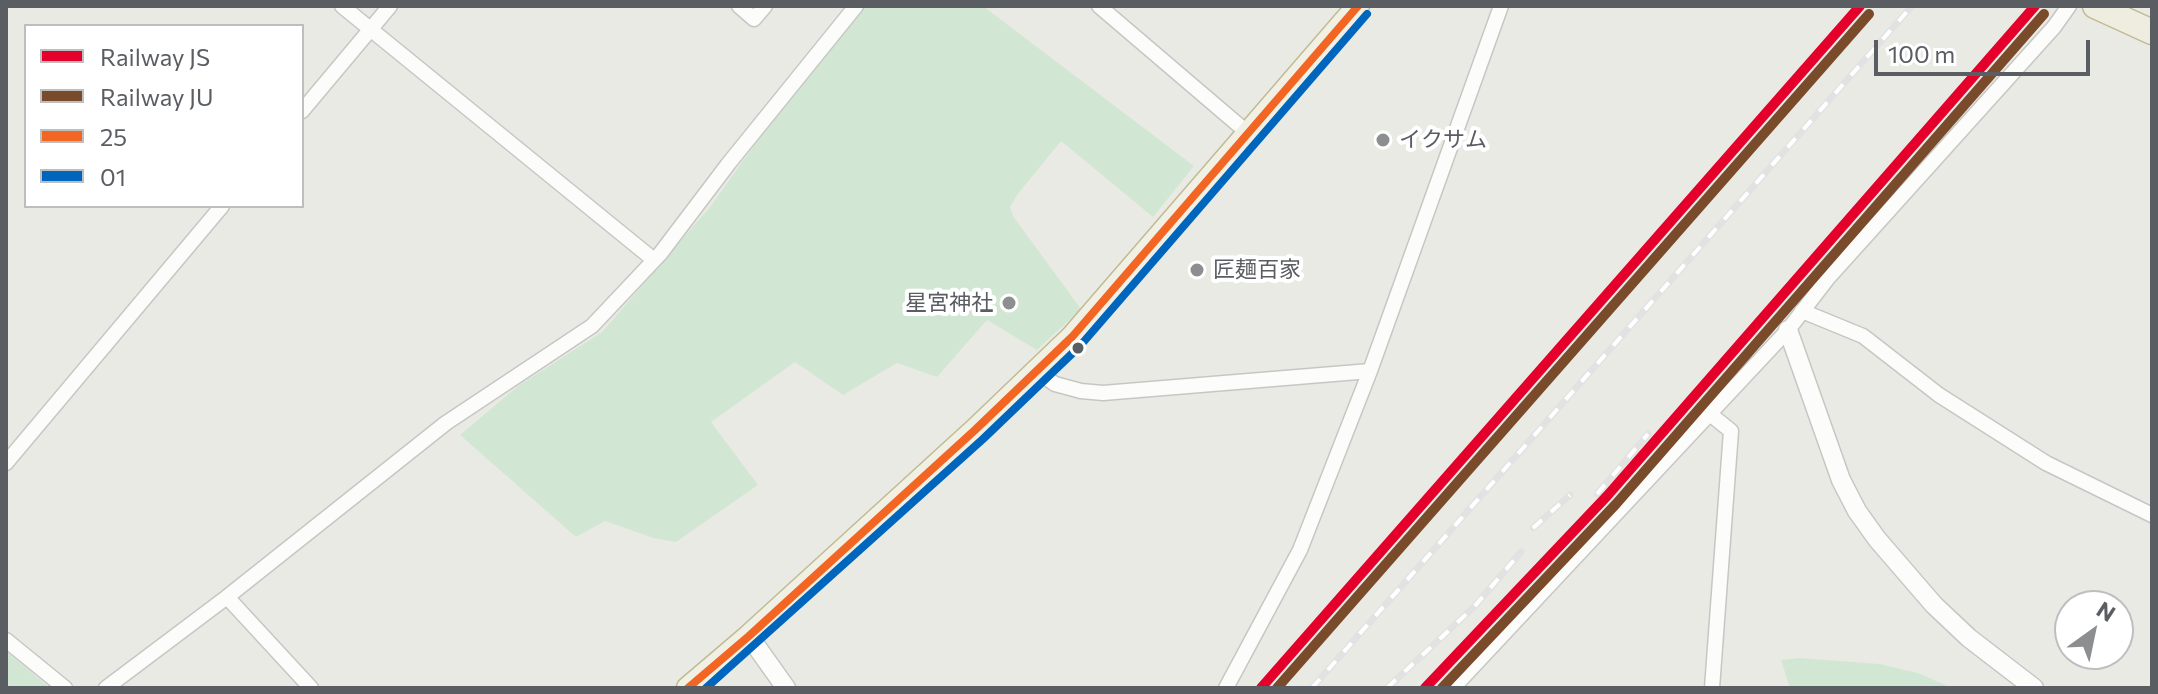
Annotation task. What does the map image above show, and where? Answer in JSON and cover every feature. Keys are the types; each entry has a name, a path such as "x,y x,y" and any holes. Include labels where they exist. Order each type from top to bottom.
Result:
{"highway":[{"path":"688,688 1038,372 1072,337 1358,6"},
{"path":"2095,6 2152,32"}],"street":[{"path":"342,6 654,260"},
{"path":"304,109 390,6"},
{"path":"739,6 754,19 765,6"},
{"path":"106,688 227,597 446,423 592,326 654,260 856,6"},
{"path":"1099,6 1249,134"},
{"path":"1226,688 1300,550 1370,371 1501,6"},
{"path":"1463,685 1788,330 1828,278 2054,27 2069,6"},
{"path":"6,463 220,208"},
{"path":"1802,311 1863,336 1939,395 2046,463 2152,515"},
{"path":"1788,330 1841,480 1857,511 1934,605 1981,648 2034,688"},
{"path":"1038,372 1055,384 1103,393 1370,371"},
{"path":"1710,414 1731,431 1712,688"},
{"path":"227,597 311,688"},
{"path":"749,636 786,688"},
{"path":"6,640 65,688"}],"green space":[{"path":"865,6 983,6 1194,166 1153,217 1061,141 1010,207 1013,216 1081,309 1037,350 987,320 937,377 897,363 843,395 795,362 711,422 758,485 676,542 653,538 605,521 576,537 460,435 518,386 602,332 710,207 762,134"},
{"path":"6,651 50,688 6,688"},
{"path":"1799,658 1880,664 1918,673 1952,688 1790,688 1781,660"}],"railway":[{"path":"1312,688 1912,6"},
{"path":"1597,494 1648,434"},
{"path":"1533,528 1570,495"},
{"path":"1387,688 1474,607 1521,552"}],"rail line":[{"name":"JS","path":"1261,688 1860,6"},
{"name":"JS","path":"1425,688 1607,496 2035,6"},
{"name":"JU","path":"1277,688 1869,14"},
{"name":"JU","path":"1442,688 1616,504 2044,14"}],"transit line":[{"name":"25","path":"688,688 975,430 1072,337 1358,6"},
{"name":"01","path":"706,688 983,439 1080,346 1367,14"}],"place":[{"name":"イクサム","path":"1383,140"},
{"name":"匠麺百家","path":"1197,270"},
{"name":"星宮神社","path":"1009,303"}]}
